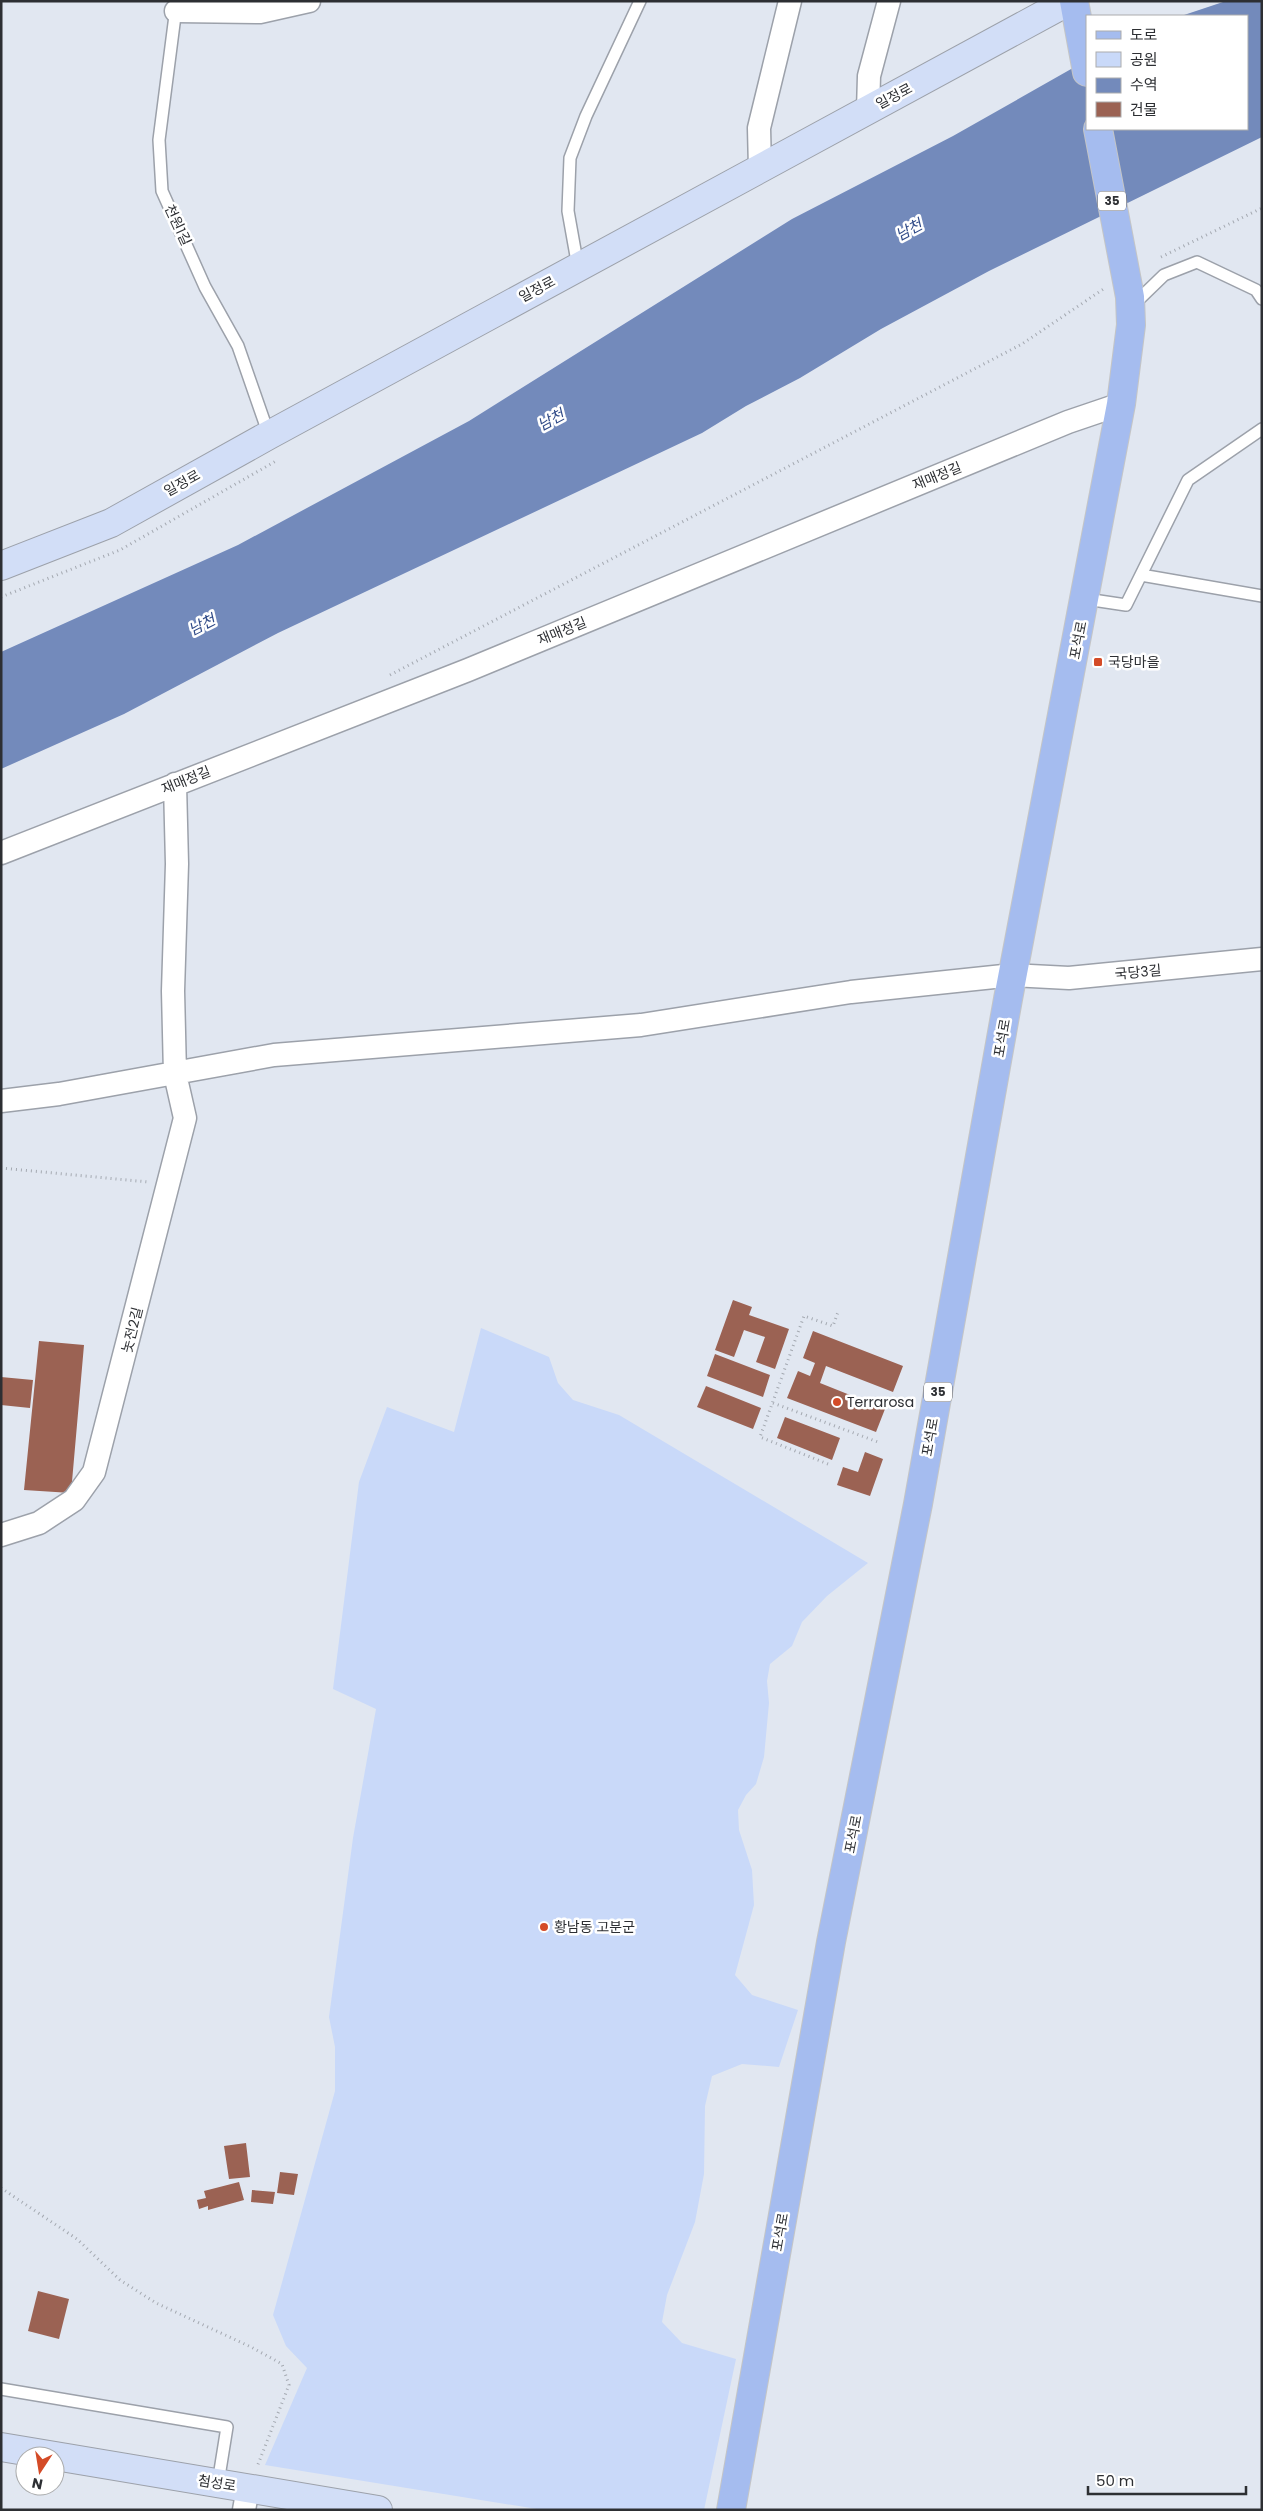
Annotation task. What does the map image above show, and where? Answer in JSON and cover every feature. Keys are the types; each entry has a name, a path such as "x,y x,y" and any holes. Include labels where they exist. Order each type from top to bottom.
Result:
{"main road":[{"path":"1074,1 1086,67"},
{"name":"35","path":"1098,130 1127,274"},
{"name":"포석로","path":"731,2510 831,1942 918,1504 1013,975 1122,404 1131,326 1127,274"}],"street":[{"path":"177,6 260,12 309,1"},
{"path":"760,168 759,128 790,1"},
{"path":"868,110 869,76 889,1"},
{"name":"일정로","path":"1,566 111,523 269,435 1069,1"},
{"name":"재매정길","path":"1,853 468,670 1068,422 1122,404"},
{"name":"놋전2길","path":"1,1535 39,1523 74,1500 94,1472 185,1118 175,1074 173,991 177,864 175,784"},
{"name":"국당3길","path":"1,1102 59,1094 274,1055 640,1025 851,992 1013,975 1069,978 1262,959"},
{"name":"첨성로","path":"1,2447 15,2449"},
{"name":"첨성로","path":"65,2458 218,2483 246,2499 378,2510"}],"lane":[{"path":"578,267 568,211 570,158 640,1"},
{"name":"천원1길","path":"177,6 159,140 162,191 205,288 238,346 269,435"},
{"path":"1131,308 1164,275 1196,262 1256,290 1262,299"},
{"path":"1086,598 1126,605 1188,480 1262,429"},
{"path":"1141,575 1262,596"},
{"path":"1,2389 227,2427 218,2483"}],"path":[{"path":"382,680 1022,344 1127,274 1262,208"},
{"path":"1,1168 168,1184"},
{"path":"828,1464 760,1437 804,1316 833,1326 838,1312"},
{"path":"773,1403 878,1442"},
{"path":"1,2188 77,2239 120,2280 156,2303 251,2347 282,2364 289,2385 246,2499"}],"green space":[{"name":"황남동 고분군","path":"481,1328 549,1357 558,1383 573,1400 619,1415 868,1563 827,1596 802,1622 792,1646 770,1664 767,1681 769,1703 764,1757 756,1784 746,1795 738,1810 739,1830 752,1870 754,1905 735,1975 752,1995 798,2010 779,2067 742,2064 712,2076 705,2106 704,2174 695,2222 667,2295 662,2322 682,2343 736,2359 704,2510 543,2510 265,2465 307,2368 286,2346 273,2315 335,2091 335,2047 329,2017 353,1838 376,1709 333,1689 359,1482 387,1407 454,1432"}],"water":[{"name":"남천","path":"1226,1 1262,1 1262,137 989,271 881,329 800,378 746,406 702,433 278,633 124,714 1,769 1,652 238,545 469,421 792,219 953,136 1086,61 1086,130 1248,130 1248,15 1184,15"}],"building":[{"path":"733,1300 752,1307 749,1315 789,1329 775,1369 756,1362 765,1337 744,1330 734,1357 715,1350"},
{"path":"813,1331 903,1366 893,1392 826,1366 820,1383 885,1409 876,1432 787,1398 798,1371 810,1376 815,1363 803,1358"},
{"path":"39,1341 84,1345 71,1493 24,1490"},
{"path":"715,1354 770,1375 763,1397 707,1376"},
{"path":"1,1377 33,1380 30,1408 1,1405"},
{"path":"706,1386 761,1408 753,1429 697,1407"},
{"path":"785,1417 840,1438 832,1460 777,1438"},
{"path":"865,1452 883,1459 870,1496 837,1485 843,1467 858,1472"},
{"path":"246,2143 250,2177 229,2179 224,2146"},
{"path":"280,2172 298,2174 294,2195 277,2193"},
{"path":"239,2182 244,2200 208,2210 208,2206 199,2209 197,2200 206,2198 204,2191"},
{"path":"252,2190 275,2192 273,2204 251,2202"},
{"path":"38,2291 69,2299 59,2339 28,2331"}],"place":[{"name":"국당마을","path":"1098,662"},
{"name":"Terrarosa","path":"837,1402"},
{"name":"황남동 고분군","path":"544,1927"}]}
